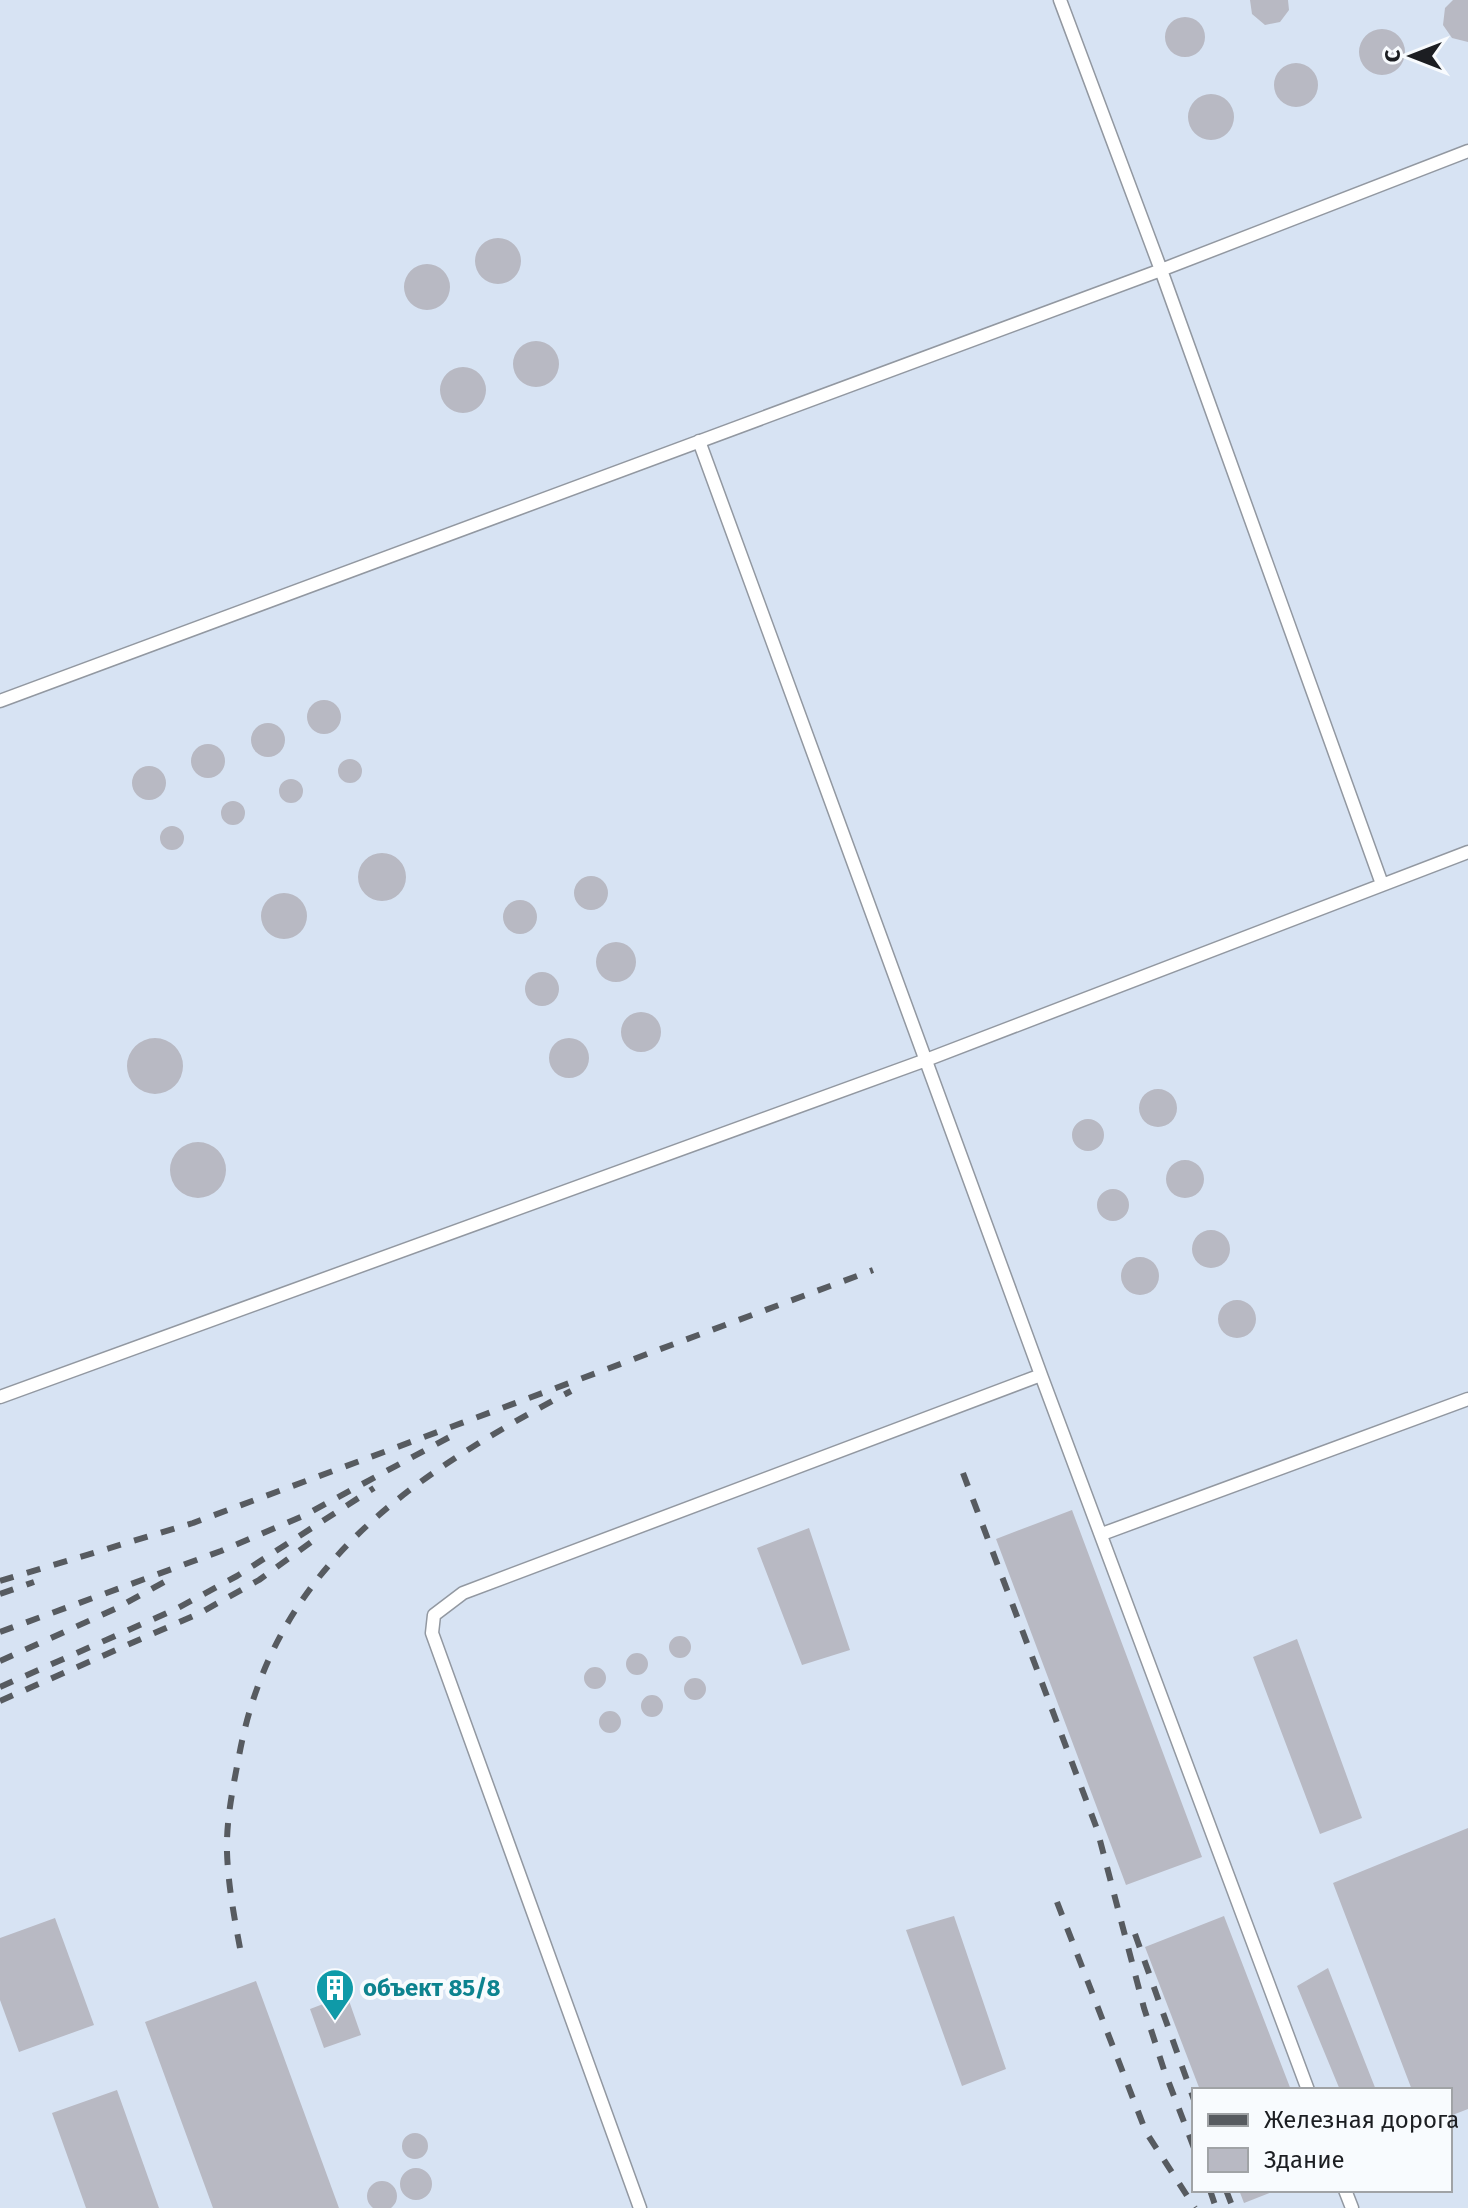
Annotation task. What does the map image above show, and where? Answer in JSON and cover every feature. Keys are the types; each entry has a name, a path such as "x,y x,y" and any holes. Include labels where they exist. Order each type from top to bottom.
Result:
{"lane":[{"path":"1060,0 1161,270 1382,884"},
{"path":"0,701 1161,270 1468,151"},
{"path":"699,441 1041,1375 1307,2088"},
{"path":"0,1397 926,1060 1468,852"},
{"path":"640,2208 432,1633 434,1615 463,1593 1041,1375"},
{"path":"1102,1534 1468,1399"}],"shaded area":[{"path":"0,0 1468,0 1468,2208 0,2208"}],"building":[{"path":"1250,0 1288,0 1289,10 1280,22 1265,25 1252,14"},
{"path":"1453,0 1468,0 1468,42 1452,38 1443,25 1445,8"},
{"path":"1185,17 1199,23 1205,37 1199,51 1185,57 1171,51 1165,37 1171,23"},
{"path":"1382,29 1398,36 1405,52 1398,68 1382,75 1366,68 1359,52 1366,36"},
{"path":"1296,63 1312,69 1318,85 1312,101 1296,107 1280,101 1274,85 1280,69"},
{"path":"1211,94 1227,101 1234,117 1227,133 1211,140 1195,133 1188,117 1195,101"},
{"path":"498,238 514,245 521,261 514,277 498,284 482,277 475,261 482,245"},
{"path":"427,264 443,271 450,287 443,303 427,310 411,303 404,287 411,271"},
{"path":"536,341 552,348 559,364 552,380 536,387 520,380 513,364 520,348"},
{"path":"463,367 479,374 486,390 479,406 463,413 447,406 440,390 447,374"},
{"path":"324,700 336,705 341,717 336,729 324,734 312,729 307,717 312,705"},
{"path":"268,723 280,728 285,740 280,752 268,757 256,752 251,740 256,728"},
{"path":"208,744 220,749 225,761 220,773 208,778 196,773 191,761 196,749"},
{"path":"350,759 359,762 362,771 359,780 350,783 341,780 338,771 341,762"},
{"path":"149,766 161,771 166,783 161,795 149,800 137,795 132,783 137,771"},
{"path":"291,779 300,782 303,791 300,800 291,803 282,800 279,791 282,782"},
{"path":"233,801 242,804 245,813 242,822 233,825 224,822 221,813 224,804"},
{"path":"172,826 181,829 184,838 181,847 172,850 163,847 160,838 163,829"},
{"path":"382,853 399,860 406,877 399,894 382,901 365,894 358,877 365,860"},
{"path":"591,876 603,881 608,893 603,905 591,910 579,905 574,893 579,881"},
{"path":"284,893 301,899 307,916 301,933 284,939 267,933 261,916 267,899"},
{"path":"520,900 532,905 537,917 532,929 520,934 508,929 503,917 508,905"},
{"path":"616,942 630,948 636,962 630,976 616,982 602,976 596,962 602,948"},
{"path":"542,972 554,977 559,989 554,1001 542,1006 530,1001 525,989 530,977"},
{"path":"641,1012 655,1018 661,1032 655,1046 641,1052 627,1046 621,1032 627,1018"},
{"path":"155,1038 175,1046 183,1066 175,1086 155,1094 135,1086 127,1066 135,1046"},
{"path":"569,1038 583,1044 589,1058 583,1072 569,1078 555,1072 549,1058 555,1044"},
{"path":"1158,1089 1172,1094 1177,1108 1172,1122 1158,1127 1144,1122 1139,1108 1144,1094"},
{"path":"1088,1119 1099,1124 1104,1135 1099,1146 1088,1151 1077,1146 1072,1135 1077,1124"},
{"path":"198,1142 218,1150 226,1170 218,1190 198,1198 178,1190 170,1170 178,1150"},
{"path":"1185,1160 1199,1165 1204,1179 1199,1193 1185,1198 1171,1193 1166,1179 1171,1165"},
{"path":"1113,1189 1124,1194 1129,1205 1124,1216 1113,1221 1102,1216 1097,1205 1102,1194"},
{"path":"1211,1230 1225,1235 1230,1249 1225,1263 1211,1268 1197,1263 1192,1249 1197,1235"},
{"path":"1140,1257 1154,1262 1159,1276 1154,1290 1140,1295 1126,1290 1121,1276 1126,1262"},
{"path":"1237,1300 1251,1305 1256,1319 1251,1333 1237,1338 1223,1333 1218,1319 1223,1305"},
{"path":"1072,1510 1202,1857 1126,1885 996,1539"},
{"path":"809,1528 850,1650 802,1665 757,1548"},
{"path":"680,1636 688,1639 691,1647 688,1655 680,1658 672,1655 669,1647 672,1639"},
{"path":"1297,1639 1362,1818 1320,1834 1253,1657"},
{"path":"637,1653 645,1656 648,1664 645,1672 637,1675 629,1672 626,1664 629,1656"},
{"path":"595,1667 603,1670 606,1678 603,1686 595,1689 587,1686 584,1678 587,1670"},
{"path":"695,1678 703,1681 706,1689 703,1697 695,1700 687,1697 684,1689 687,1681"},
{"path":"652,1695 660,1698 663,1706 660,1714 652,1717 644,1714 641,1706 644,1698"},
{"path":"610,1711 618,1714 621,1722 618,1730 610,1733 602,1730 599,1722 602,1714"},
{"path":"1468,1828 1468,2109 1452,2115 1452,2088 1411,2088 1333,1883"},
{"path":"954,1916 1006,2069 962,2086 906,1930"},
{"path":"1224,1916 1290,2088 1199,2088 1145,1947"},
{"path":"55,1918 94,2025 19,2052 0,2000 0,1938"},
{"path":"1328,1968 1375,2088 1339,2088 1297,1986"},
{"path":"256,1981 339,2208 213,2208 145,2022"},
{"name":"объект 85/8","path":"347,1995 361,2035 324,2048 310,2009"},
{"path":"117,2090 159,2208 86,2208 52,2113"},
{"path":"415,2133 424,2137 428,2146 424,2155 415,2159 406,2155 402,2146 406,2137"},
{"path":"416,2168 427,2173 432,2184 427,2195 416,2200 405,2195 400,2184 405,2173"},
{"path":"376,2182 388,2182 396,2190 396,2202 390,2209 374,2209 368,2202 368,2190"},
{"path":"1240,2192 1272,2192 1244,2203"}],"railway":[{"path":"0,1581 193,1523 873,1270"},
{"path":"240,1948 228,1864 230,1804 257,1689 283,1631 317,1579 358,1534 405,1494 457,1457 571,1391"},
{"path":"0,1632 221,1551 303,1516 457,1433"},
{"path":"963,1473 1097,1829 1144,2008 1192,2143"},
{"path":"0,1687 176,1609 237,1576 374,1488"},
{"path":"0,1701 200,1613 259,1580 314,1540"},
{"path":"0,1661 115,1609 168,1580"},
{"path":"0,1594 34,1582"},
{"path":"1057,1902 1146,2132 1195,2208"},
{"path":"1135,1934 1192,2094"},
{"path":"1211,2192 1216,2208"},
{"path":"1227,2192 1233,2208"}],"place":[{"name":"объект 85/8","path":"335,2022"}]}
